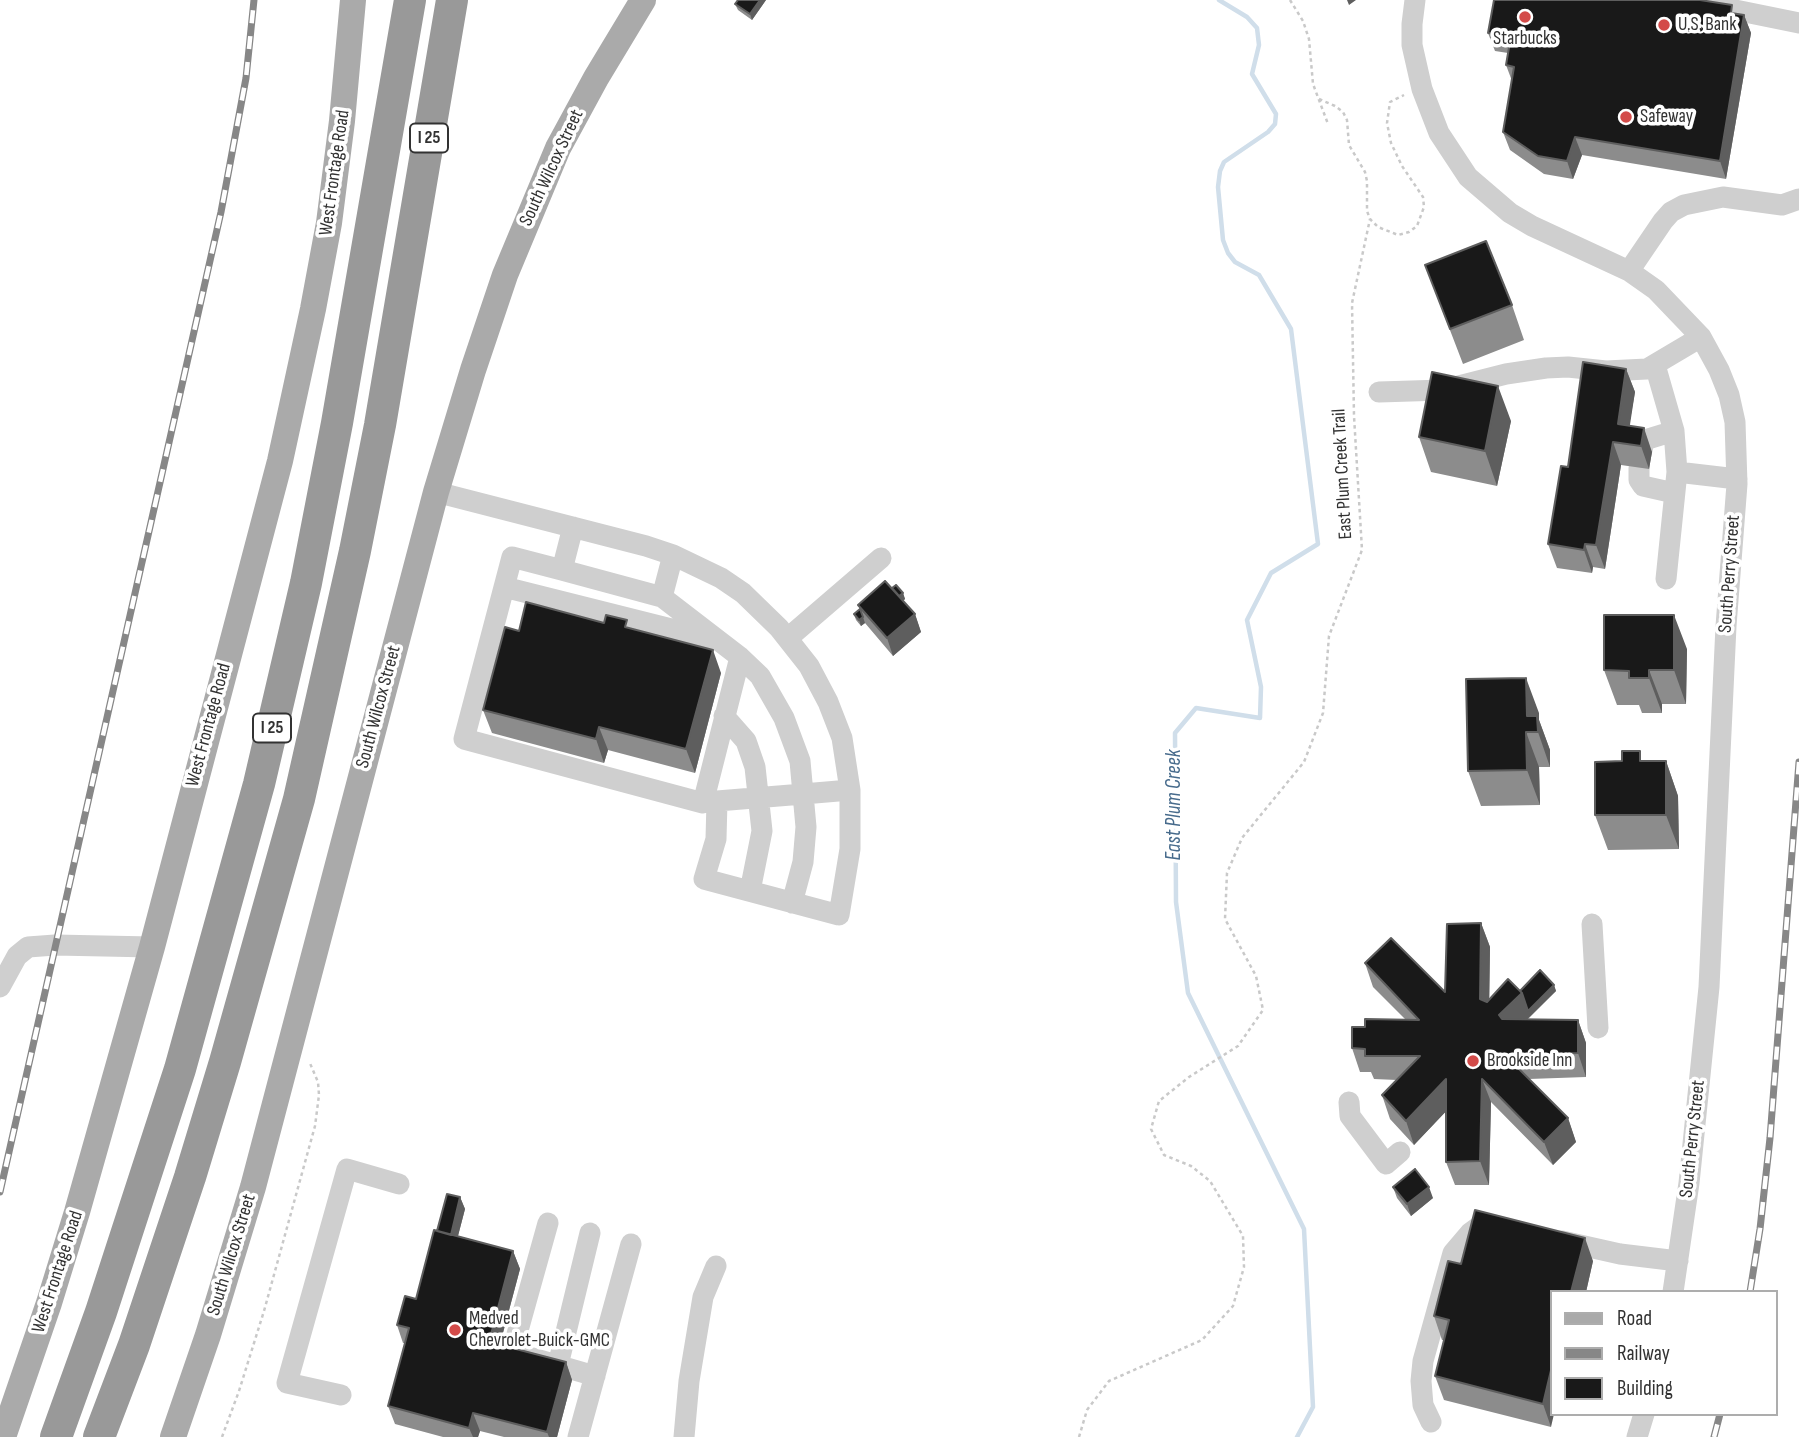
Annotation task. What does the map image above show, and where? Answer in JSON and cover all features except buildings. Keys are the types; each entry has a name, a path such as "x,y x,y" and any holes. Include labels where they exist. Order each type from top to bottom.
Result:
{"highway":[{"path":"350,352 401,0"},
{"name":"I 25","path":"55,1437 101,1312 180,1069 259,784 306,583 350,352 410,0"},
{"name":"I 25","path":"99,1437 134,1345 190,1177 267,918 299,799 355,551 380,425 452,0"},
{"path":"404,275 474,0"}],"main road":[{"name":"West Frontage Road","path":"3,1437 50,1303 152,947 293,408 328,223 342,121 353,0"},
{"name":"South Wilcox Street","path":"173,1437 208,1335 253,1187 436,492 461,408 505,275 533,203 576,114 643,0"}],"street":[{"name":"South Perry Street","path":"1415,0 1412,44 1422,89 1439,134 1468,177 1493,200 1532,226 1629,271 1656,290 1701,337 1729,395 1736,432 1737,479 1725,639 1711,962 1692,1154 1673,1290"},
{"path":"1686,0 1766,8 1799,23"},
{"path":"1629,271 1662,220 1684,205 1723,197 1782,205 1799,199"},
{"path":"1379,392 1443,390 1506,374 1546,368 1618,371 1647,369 1701,337"},
{"path":"1656,365 1674,430 1677,471 1666,579"},
{"path":"1674,430 1644,442 1639,480 1643,486 1674,494"},
{"path":"1677,471 1737,479"},
{"path":"436,492 673,555 721,578 743,593 788,638 809,666 842,738 850,790 850,849 839,915 704,879 716,839 710,802 724,716 740,657"},
{"path":"562,570 573,527"},
{"path":"662,597 673,555"},
{"path":"792,903 803,862 806,827 803,794 800,761 783,718 760,676 740,657 662,597 512,557 464,739 710,802 759,798 803,794 850,790"},
{"path":"788,638 880,558"},
{"path":"505,587 719,641"},
{"path":"724,716 746,741 755,767 762,831 750,891"},
{"path":"1592,924 1598,1028"},
{"path":"0,987 18,956 28,947 152,947"},
{"path":"0,950 23,952"},
{"path":"1349,1102 1350,1116 1386,1164 1400,1152"},
{"path":"341,1395 287,1383 347,1169 399,1184"},
{"path":"548,1223 512,1352 595,1376"},
{"path":"1431,1422 1423,1405 1423,1361 1453,1253 1470,1233 1481,1225 1508,1228"},
{"path":"558,1365 590,1233"},
{"path":"1545,1237 1620,1254 1678,1261"},
{"path":"578,1437 631,1244"},
{"path":"684,1437 689,1381 703,1297 716,1266"},
{"path":"1637,1437 1643,1416"}],"path":[{"path":"1290,0 1303,21 1309,39 1311,72 1328,124"},
{"path":"1370,219 1378,227 1398,235 1409,232 1417,226 1422,217 1423,197 1402,166 1391,143 1387,113 1390,102 1422,89"},
{"name":"East Plum Creek Trail","path":"1079,1437 1087,1410 1109,1381 1202,1340 1233,1307 1244,1267 1243,1236 1210,1181 1191,1166 1164,1155 1151,1129 1159,1101 1237,1046 1264,1010 1256,976 1225,919 1227,873 1242,838 1304,762 1323,713 1329,636 1362,550 1353,416 1352,303 1370,219 1367,211 1367,181 1365,172 1349,145 1347,120 1343,112 1319,99"},
{"path":"222,1437 264,1311 315,1126 318,1082 306,1056"}],"waterway":[{"name":"East Plum Creek","path":"1219,0 1247,17 1257,28 1259,45 1252,74 1276,114 1275,124 1268,132 1224,162 1220,171 1218,187 1223,240 1235,262 1259,275 1291,329 1318,544 1271,573 1247,620 1261,687 1260,718 1196,708 1175,733 1176,902 1188,993 1304,1229 1313,1407 1297,1437"}],"railway":[{"path":"0,1192 221,212 246,78 254,0"},
{"path":"1750,1290 1770,1138 1799,762"},
{"path":"1714,1437 1719,1416"}],"place":[{"name":"Starbucks","path":"1525,17"},
{"name":"U.S. Bank","path":"1664,25"},
{"name":"Safeway","path":"1626,117"},
{"name":"Brookside Inn","path":"1473,1061"},
{"name":"Medved Chevrolet-Buick-GMC","path":"455,1330"}]}
